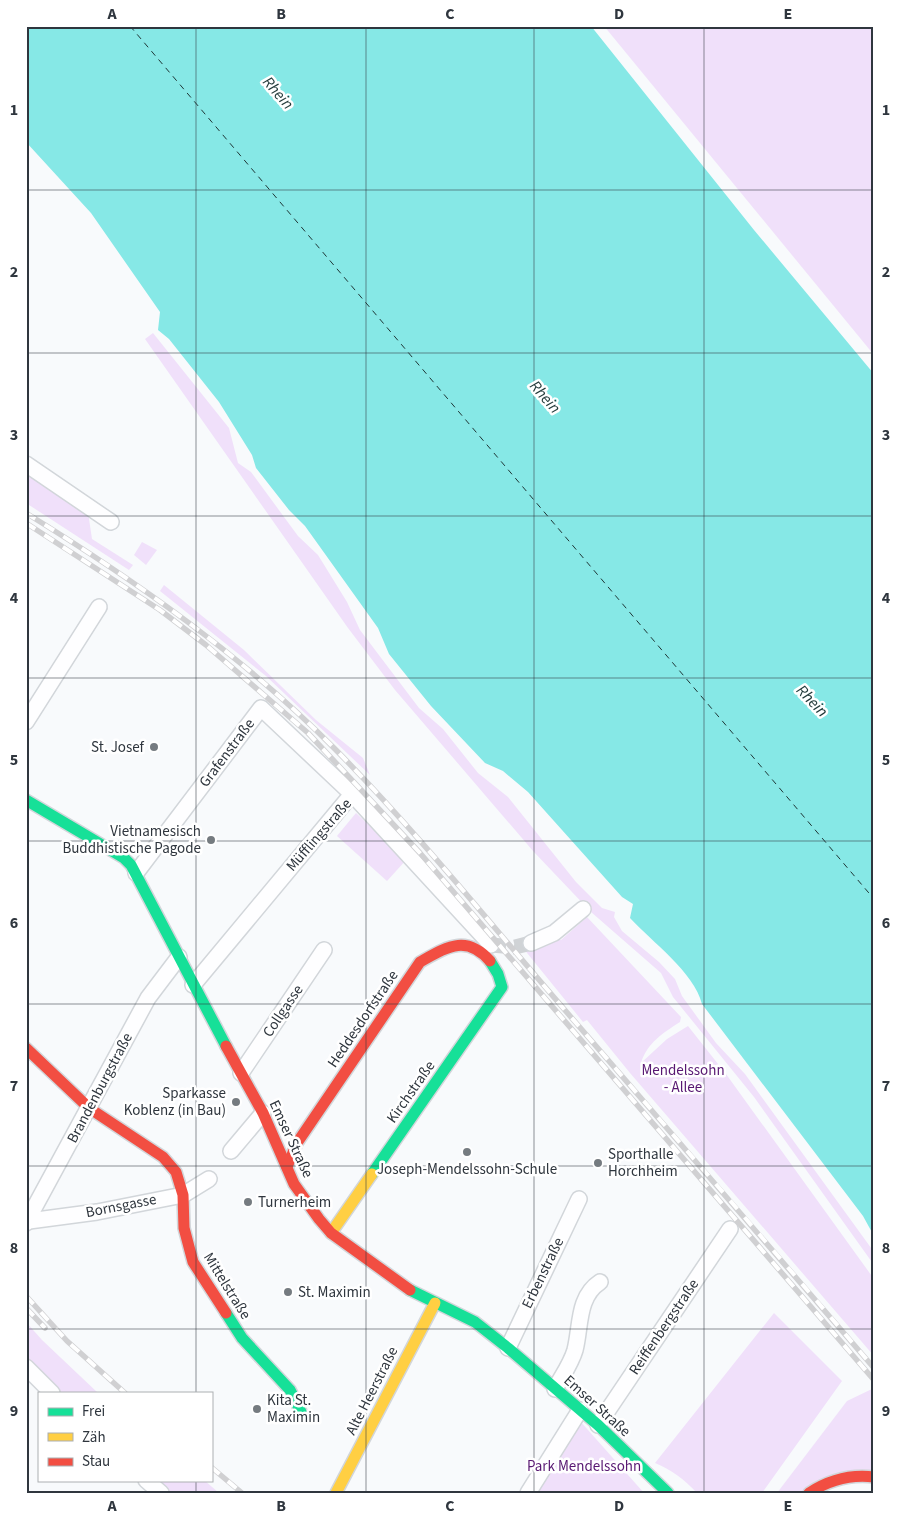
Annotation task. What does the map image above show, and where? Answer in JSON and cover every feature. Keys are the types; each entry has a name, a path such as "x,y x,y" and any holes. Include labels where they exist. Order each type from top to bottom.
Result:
{"main road":[{"name":"Emser Straße","path":"26,800 124,858 136,873 193,985 263,1113 294,1184 331,1233 407,1288 475,1322 598,1425 668,1493"},
{"name":"Heddesdorfstraße","path":"287,1167 297,1144 420,962 451,946 459,944 478,948 494,966"},
{"name":"Kirchstraße","path":"331,1233 502,987 494,966"},
{"name":"Mittelstraße","path":"26,1048 89,1108 163,1158 176,1172 183,1195 184,1228 192,1262 242,1338 290,1390 301,1412"},
{"name":"Alte Heerstraße","path":"336,1493 435,1303"},
{"path":"809,1493 835,1479 853,1475 874,1477"}],"street":[{"path":"31,467 111,522"},
{"path":"26,722 99,607"},
{"name":"Grafenstraße","path":"136,873 261,708 352,794"},
{"name":"Müfflingstraße","path":"193,985 352,794 491,945"},
{"path":"532,943 554,933 583,908"},
{"name":"Collgasse","path":"241,1073 324,950"},
{"name":"Brandenburgstraße","path":"28,1222 148,998 179,957"},
{"path":"231,1151 263,1113"},
{"name":"Bornsgasse","path":"28,1222 97,1212 183,1195 209,1179"},
{"name":"Erbenstraße","path":"508,1348 579,1199"},
{"name":"Reiffenbergstraße","path":"598,1425 730,1229"},
{"path":"555,1388 571,1362 585,1301 592,1287 600,1282"},
{"path":"26,1367 51,1392"},
{"path":"528,1493 580,1410"},
{"path":"148,1482 161,1493"}],"green space":[{"path":"604,26 874,26 874,355"},
{"path":"153,333 229,428 238,463 251,472 298,536 318,555 347,602 360,630 419,708 443,729 478,773 508,797 576,882 602,908 615,912 614,917 622,931 659,962 675,979 682,996 716,1043 745,1074 874,1252 874,1265 754,1097 673,997 661,973 591,912 533,851 395,690 348,628 145,339"},
{"path":"26,472 88,512 92,539 133,565 129,570 26,503"},
{"path":"142,542 157,550 146,565 134,555"},
{"path":"164,585 244,650 316,720 363,758 370,775 266,676 160,591"},
{"path":"356,813 406,860 387,881 337,836"},
{"name":"Mendelssohn - Allee","path":"587,917 681,1017 680,1022 651,1044 641,1063 667,1039 688,1026 726,1074 874,1279 874,1356 630,1073 587,1020 583,1022 523,948 552,940 561,940"},
{"path":"774,1313 842,1381 762,1493 697,1493 678,1475 655,1463"},
{"path":"26,1322 42,1340 97,1392 56,1392 26,1362"},
{"path":"874,1388 874,1470 797,1493 777,1493 847,1401"},
{"name":"Park Mendelssohn","path":"580,1421 644,1493 536,1493"},
{"path":"156,1482 206,1482 219,1493 169,1493"}],"water":[{"name":"Rhein","path":"26,26 591,26 754,230 874,374 874,1236 863,1216 702,1004 698,992 682,969 630,918 633,904 622,897 528,792 503,771 485,763 431,706 389,654 378,628 305,526 289,510 256,468 252,455 219,402 169,339 158,330 160,312 91,213 26,142"}],"ferry route":[{"path":"130,26 874,899"}],"tunnel":[{"path":"491,945 515,947 531,943"}],"railway":[{"path":"26,513 108,565 226,651 300,715 335,749 423,844 874,1368"},
{"path":"26,523 160,610 206,645 308,733 420,853 874,1380"},
{"path":"26,1296 67,1341 124,1392"},
{"path":"26,1308 45,1328"},
{"path":"212,1468 242,1493"}],"traffic: fast":[{"path":"26,800 124,858 131,865 226,1046"},
{"path":"372,1174 502,987 498,974 490,961"},
{"path":"410,1290 475,1322 598,1425 668,1493"},
{"path":"226,1313 242,1338 290,1390 301,1412"}],"traffic: slow":[{"path":"331,1233 372,1174"},
{"path":"336,1493 435,1303"}],"traffic: jam":[{"path":"287,1167 297,1143 420,962 448,948 464,945 473,948 490,961"},
{"path":"226,1046 263,1113 294,1184 319,1219 331,1233 410,1290"},
{"path":"26,1048 89,1108 163,1157 176,1172 183,1195 184,1228 193,1262 226,1313"},
{"path":"809,1493 824,1485 848,1477 874,1477"}],"place":[{"name":"St. Josef","path":"154,747"},
{"name":"Vietnamesisch Buddhistische Pagode","path":"211,840"},
{"name":"Sparkasse Koblenz (in Bau)","path":"236,1102"},
{"name":"Joseph-Mendelssohn-Schule","path":"467,1152"},
{"name":"Sporthalle Horchheim","path":"598,1163"},
{"name":"Turnerheim","path":"248,1202"},
{"name":"St. Maximin","path":"288,1292"},
{"name":"Kita St. Maximin","path":"257,1409"}]}
